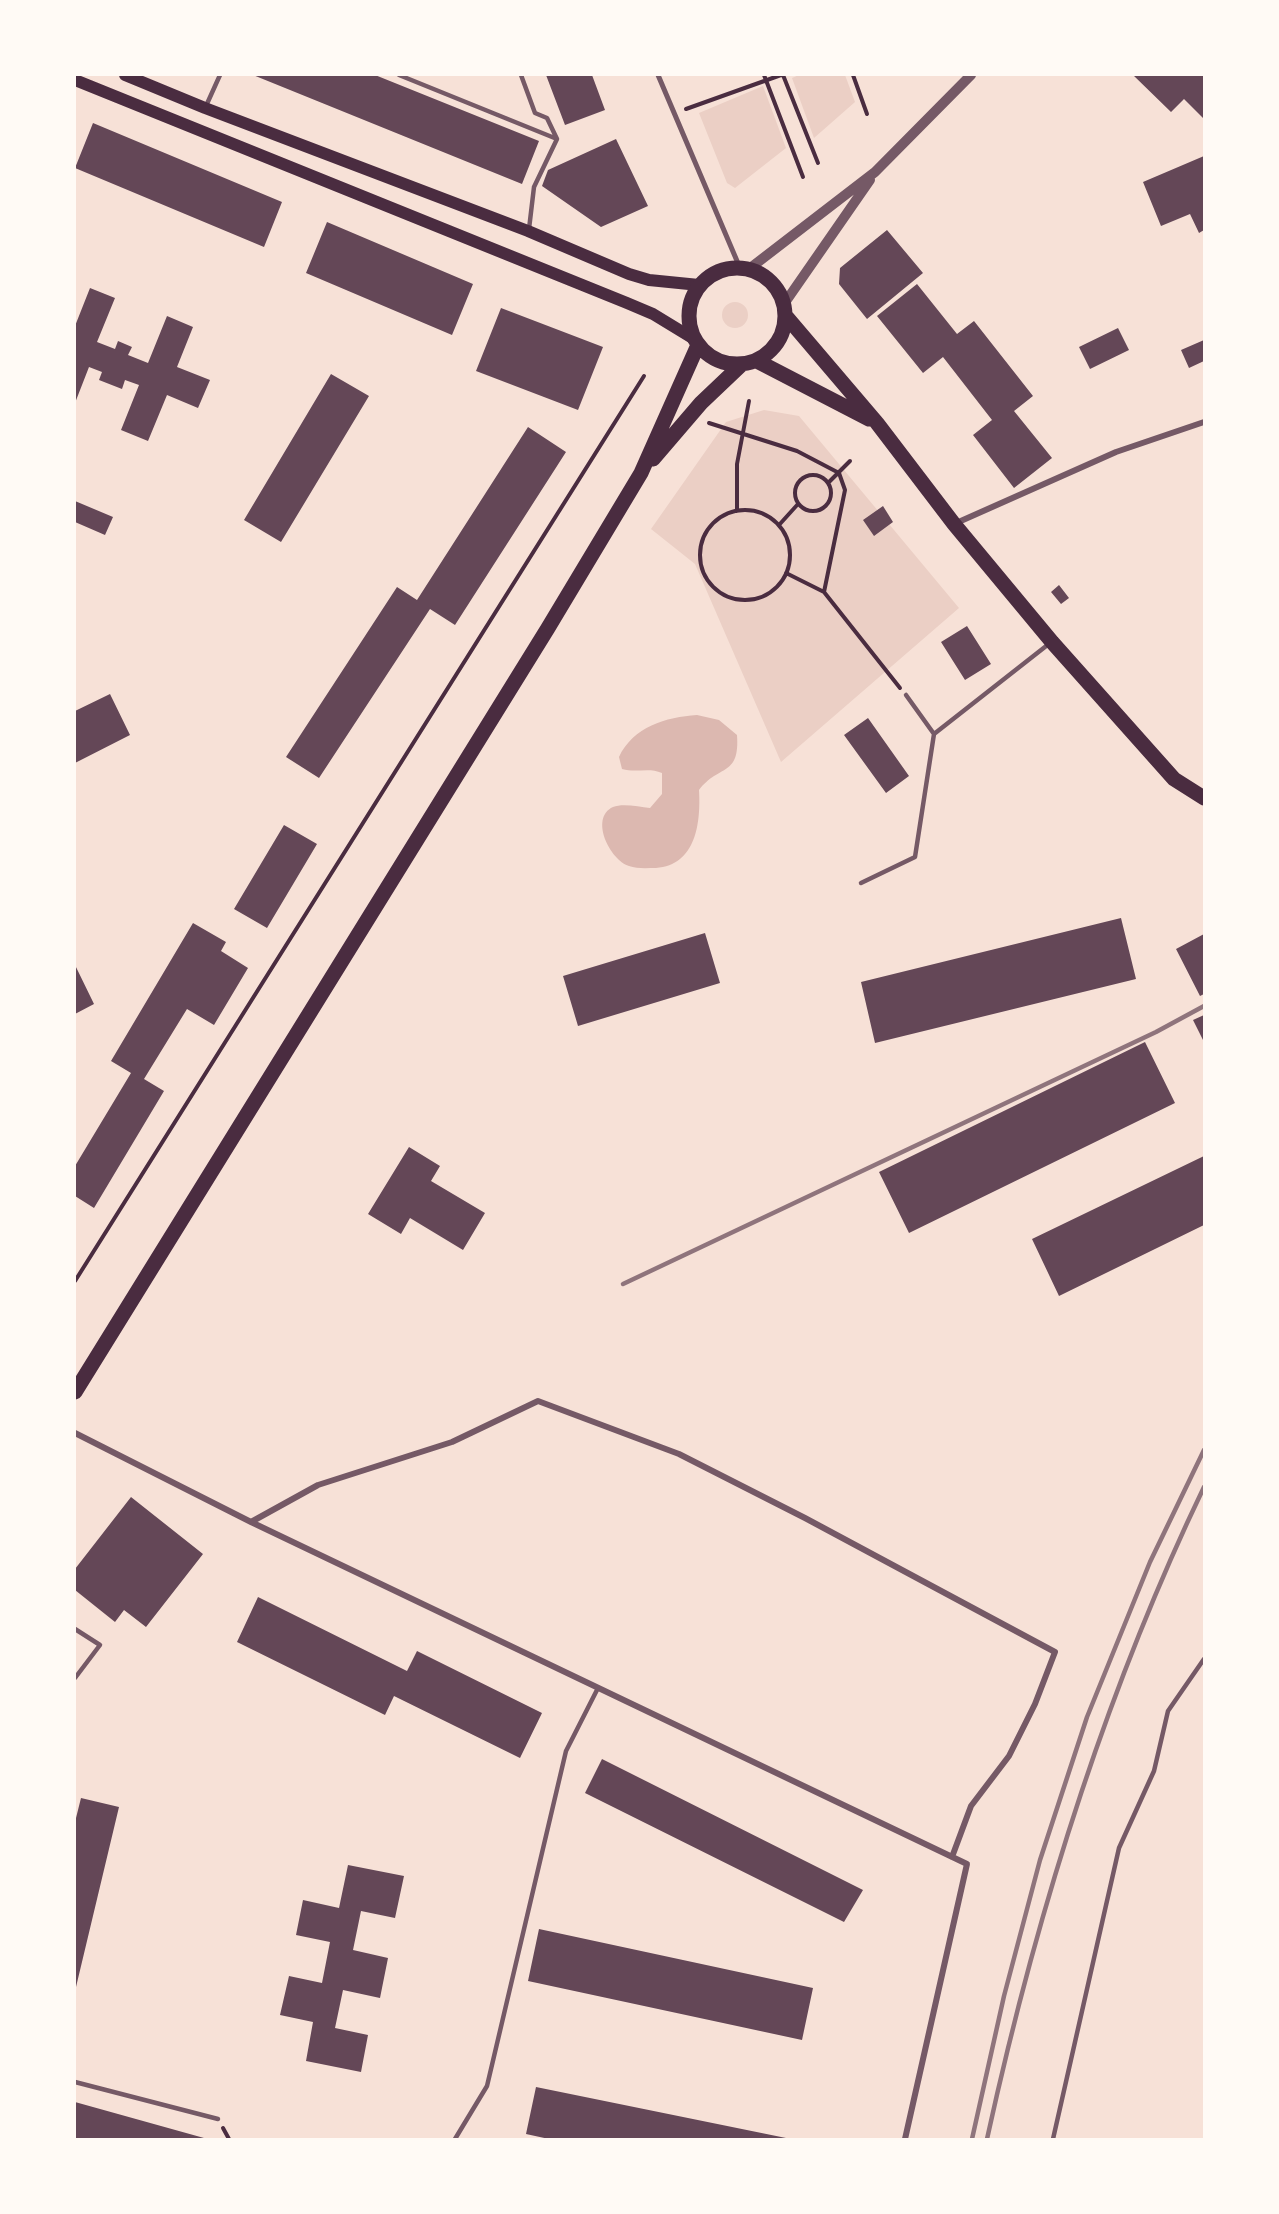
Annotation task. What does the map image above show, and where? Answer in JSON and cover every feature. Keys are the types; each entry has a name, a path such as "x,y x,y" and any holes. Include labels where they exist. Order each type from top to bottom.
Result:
{"main road":[{"path":"125,75 205,108 528,231 629,274 649,280 699,285"},
{"path":"75,80 653,314 696,342 717,361 741,365 757,361 778,342 785,310"},
{"path":"75,1392 548,628 641,472 696,342 689,326 688,311 692,297 699,285 718,272 744,269 767,279 780,295 785,310 877,423 954,524 1052,642 1174,779 1204,798"},
{"path":"757,361 877,423"},
{"path":"641,472 701,403 741,365"}],"street":[{"path":"658,75 744,269 875,172 971,75"},
{"path":"785,310 875,172"},
{"path":"954,524 1116,452 1204,422"},
{"path":"251,1522 318,1485 452,1442 538,1401 678,1454 805,1518 1055,1652 1035,1704 1009,1756 971,1806 952,1857"},
{"path":"75,1433 251,1522 967,1864 905,2139"}],"lane":[{"path":"205,108 220,75"},
{"path":"399,75 557,139"},
{"path":"520,75 535,112 547,118 557,139"},
{"path":"528,231 534,187 557,139"},
{"path":"861,883 915,857 934,734 1052,642"},
{"path":"906,695 934,734"},
{"path":"75,1629 100,1645 75,1678"},
{"path":"1053,2139 1119,1848 1154,1771 1168,1711 1204,1659"},
{"path":"455,2139 487,2086 566,1751 598,1689"},
{"path":"75,2082 218,2119"}],"path":[{"path":"764,75 803,177"},
{"path":"674,114 782,75 818,163"},
{"path":"853,75 867,114"},
{"path":"75,1281 644,376"},
{"path":"737,511 736,464 749,401"},
{"path":"709,423 797,451 838,473 845,490 824,592"},
{"path":"828,483 850,461"},
{"path":"812,475 828,483 830,500 825,508 816,512 806,510 798,504 795,495 797,485 803,478 812,475"},
{"path":"779,525 798,504"},
{"path":"737,511 760,512 779,525 789,546 790,557 786,573 776,589 755,600 731,599 711,585 701,564 702,540 716,521 737,511"},
{"path":"786,573 824,592 906,695"}],"shaded area":[{"path":"799,75 845,75 855,102 814,138 792,78"},
{"path":"763,86 786,148 735,188 727,183 699,113"},
{"path":"735,302 744,306 748,315 744,324 735,328 726,324 722,315 726,306"},
{"path":"764,410 799,416 959,608 781,762 695,564 651,529 726,422"},
{"path":"697,715 719,720 737,735 735,758 732,764 706,782 699,790 697,828 688,851 669,865 656,868 629,866 615,856 609,848 603,829 603,820 606,812 613,807 626,805 650,808 662,794 662,773 652,770 622,769 619,757 625,747 642,731 662,721"}],"building":[{"path":"253,75 375,75 539,141 522,184"},
{"path":"546,75 592,75 605,110 565,125"},
{"path":"1133,75 1204,75 1204,119 1184,99 1171,112"},
{"path":"93,123 282,202 264,247 75,168"},
{"path":"616,139 648,206 601,227 542,186 548,170"},
{"path":"1204,156 1204,230 1199,233 1190,214 1161,226 1143,182"},
{"path":"327,222 473,284 452,335 306,273"},
{"path":"887,230 923,273 867,319 839,284 840,268"},
{"path":"917,284 957,334 974,321 1033,396 1014,411 1052,458 1014,488 973,435 992,420 943,357 923,373 877,316"},
{"path":"90,288 115,298 97,342 115,349 118,341 132,347 128,355 148,363 167,316 193,327 177,367 210,380 198,408 167,395 148,441 121,430 139,385 125,380 122,389 99,380 102,372 89,367 75,403 75,326"},
{"path":"501,308 603,347 578,410 476,371"},
{"path":"1118,328 1129,350 1090,369 1079,347"},
{"path":"1204,340 1204,361 1189,368 1181,350"},
{"path":"331,374 369,396 281,542 244,520"},
{"path":"528,427 566,452 455,625 430,609 319,778 286,757 397,587 417,600"},
{"path":"75,501 113,517 105,535 75,522"},
{"path":"883,506 893,522 874,536 863,520"},
{"path":"1059,585 1069,598 1061,604 1051,592"},
{"path":"967,626 991,664 965,680 941,642"},
{"path":"110,694 130,735 75,763 75,711"},
{"path":"868,718 909,776 886,793 844,735"},
{"path":"284,825 317,844 267,928 234,909"},
{"path":"1121,918 1136,979 875,1043 861,982"},
{"path":"193,923 226,942 221,951 248,968 214,1025 187,1009 144,1079 164,1091 94,1208 75,1196 75,1166 131,1073 111,1061"},
{"path":"705,933 720,983 578,1026 563,976"},
{"path":"1204,934 1204,994 1200,996 1176,949"},
{"path":"75,965 94,1004 75,1014"},
{"path":"1204,1015 1204,1042 1193,1020"},
{"path":"1145,1042 1175,1103 909,1233 879,1172"},
{"path":"409,1147 440,1166 431,1181 485,1213 463,1250 410,1218 401,1234 368,1214"},
{"path":"1204,1156 1204,1225 1059,1296 1032,1239"},
{"path":"131,1497 203,1554 146,1627 124,1610 115,1622 75,1590 75,1569"},
{"path":"258,1597 407,1671 417,1651 542,1713 520,1758 394,1696 385,1715 237,1642"},
{"path":"602,1759 863,1890 844,1922 585,1793"},
{"path":"81,1798 119,1807 76,1987 75,1822"},
{"path":"348,1865 404,1876 395,1918 361,1911 353,1950 388,1958 380,1998 343,1990 335,2028 368,2035 361,2072 306,2061 313,2022 280,2015 289,1976 322,1983 330,1942 296,1935 303,1900 339,1908"},
{"path":"539,1929 813,1988 802,2040 528,1981"},
{"path":"536,2087 786,2139 549,2139 526,2134"},
{"path":"75,2102 204,2138 204,2139 75,2139"}],"railway":[{"path":"623,1284 1156,1032 1204,1006"},
{"path":"972,2139 1004,1996 1040,1860 1087,1717 1150,1562 1204,1450"},
{"path":"987,2139 1028,1972 1076,1807 1135,1645 1204,1487"}]}
